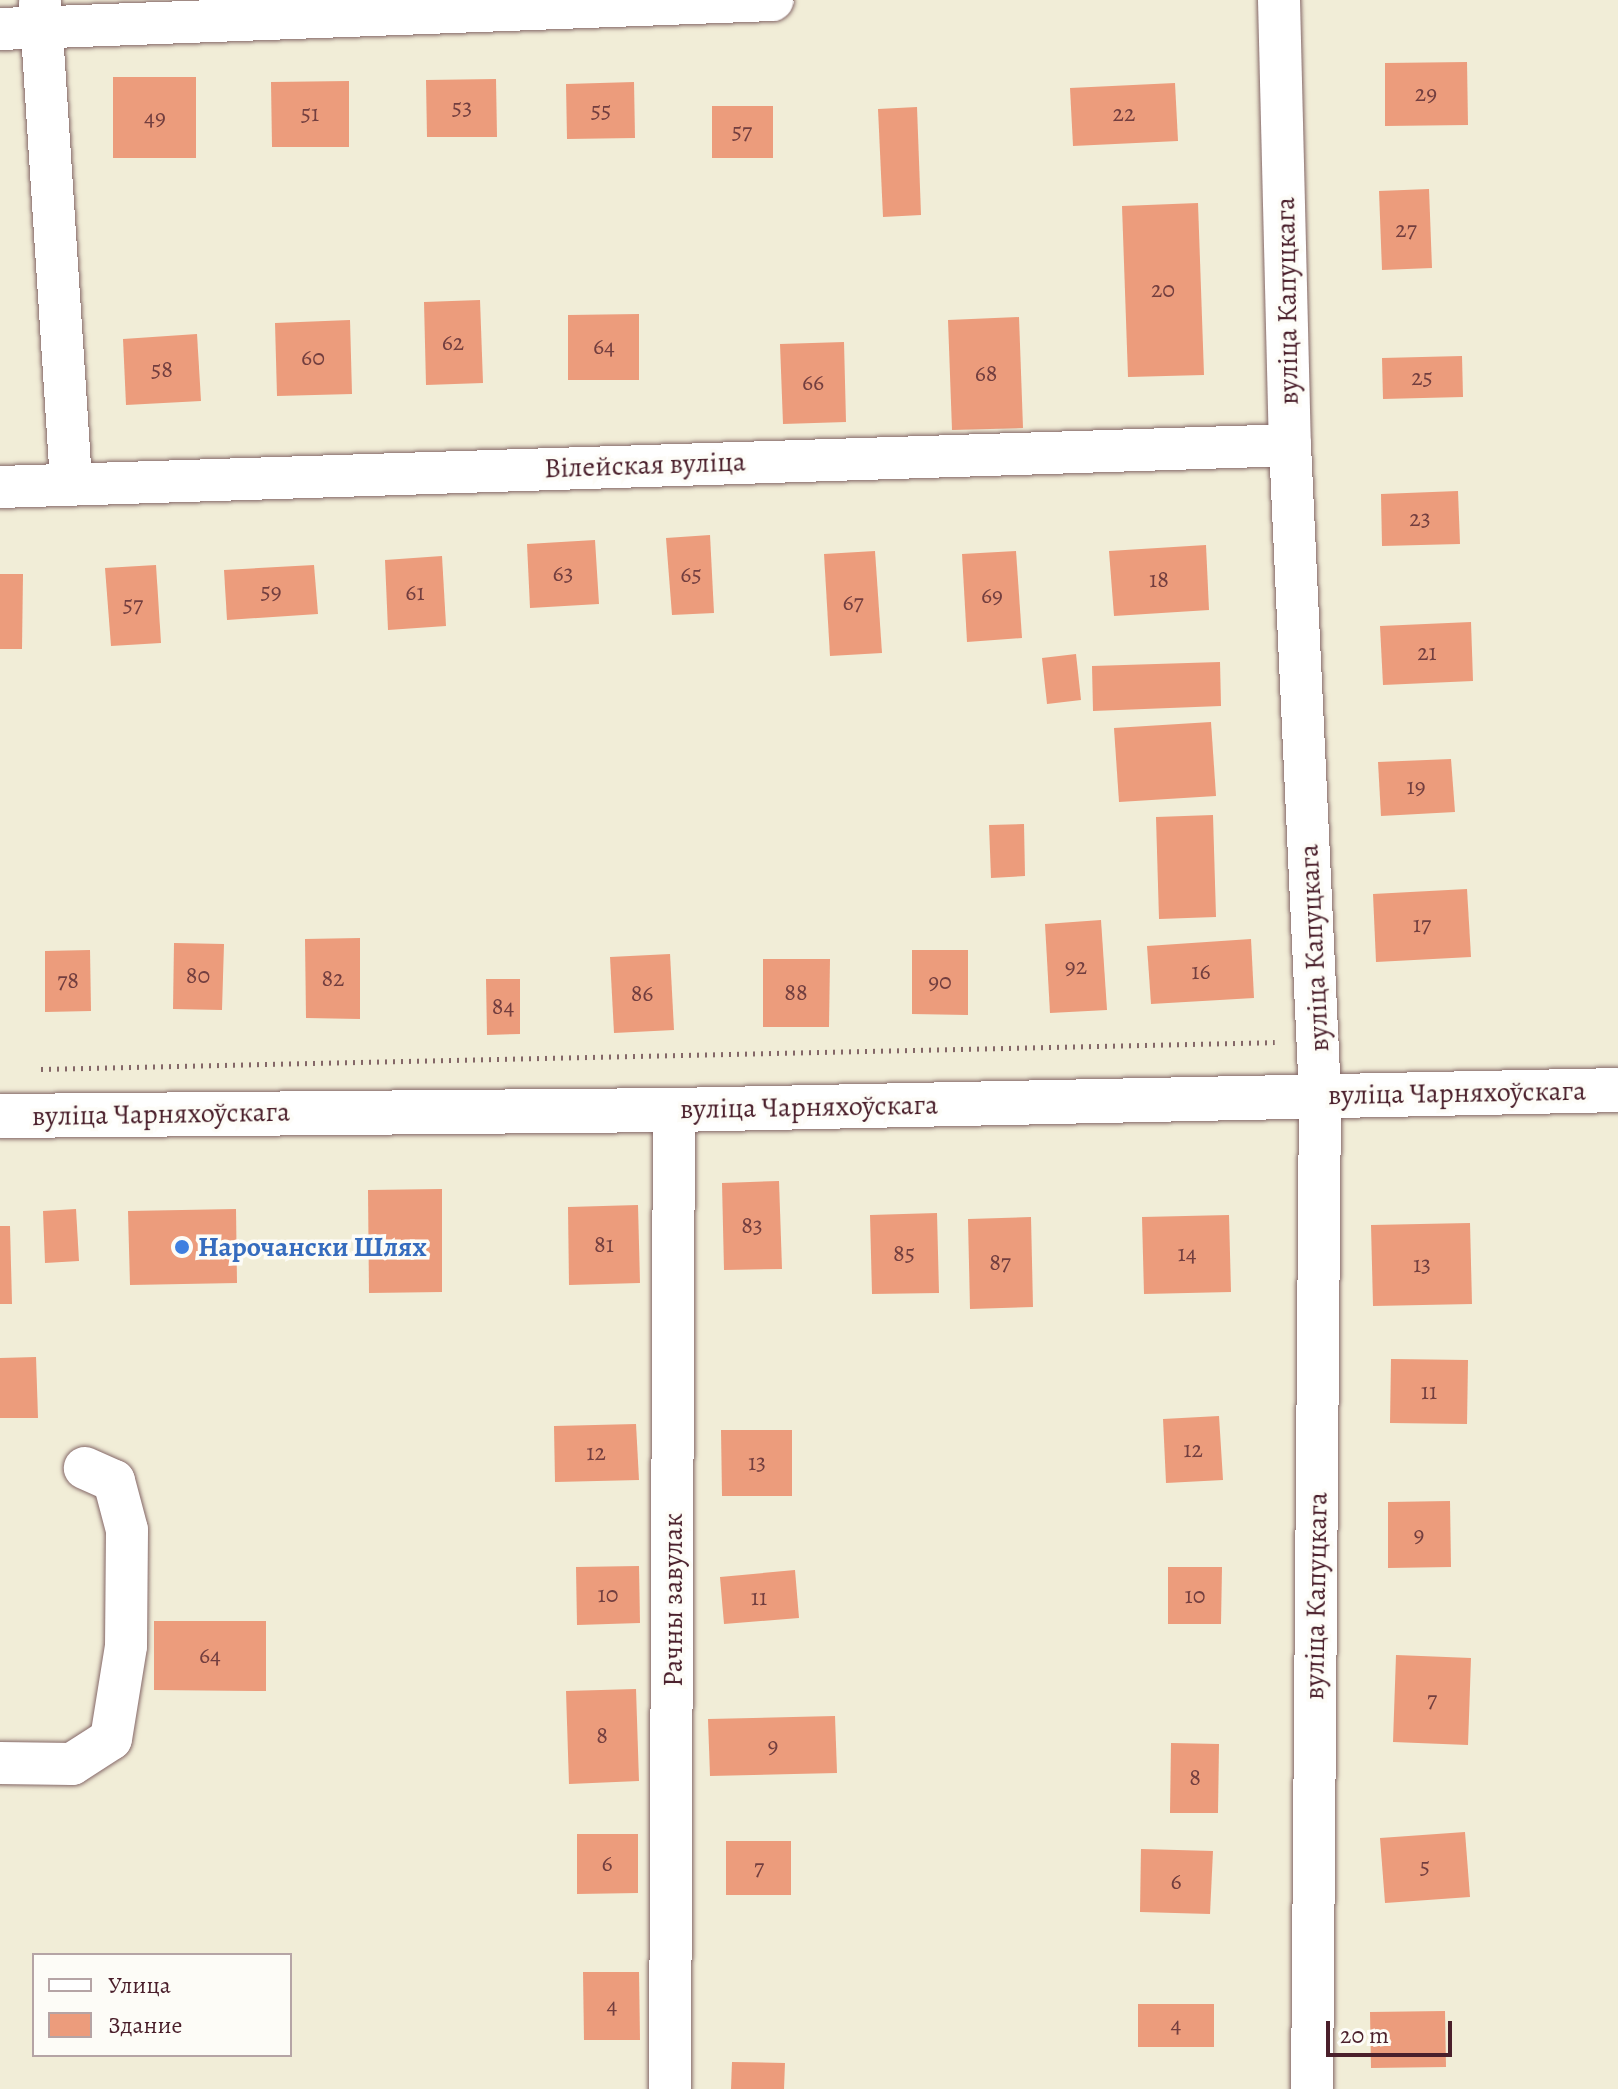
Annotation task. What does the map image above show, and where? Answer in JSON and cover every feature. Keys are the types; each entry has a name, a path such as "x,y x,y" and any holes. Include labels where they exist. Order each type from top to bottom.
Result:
{"main road":[{"name":"вуліца Чарняхоўскага","path":"0,1116 674,1110 1618,1090"}],"street":[{"path":"71,483 27,19 772,0"},
{"name":"вуліца Капуцкага","path":"1279,0 1290,445 1320,1096 1312,2089"},
{"name":"Вілейская вуліца","path":"0,487 1290,445"},
{"name":"Рачны завулак","path":"670,2089 674,1110"},
{"path":"0,1763 72,1764 111,1739 126,1646 127,1530 114,1481 85,1468"}],"path":[{"path":"32,1069 1318,1041"}],"building":[{"path":"1467,62 1468,125 1385,126 1385,63"},
{"path":"113,77 196,77 196,158 113,158"},
{"path":"496,79 497,137 427,137 426,80"},
{"path":"349,81 349,147 272,147 271,82"},
{"path":"634,82 635,138 567,139 566,84"},
{"path":"1175,83 1178,141 1073,146 1070,88"},
{"path":"712,106 773,106 773,158 712,158"},
{"path":"917,107 921,215 883,217 878,109"},
{"path":"1429,189 1432,268 1382,270 1379,191"},
{"path":"1198,203 1204,375 1128,377 1122,206"},
{"path":"480,300 483,383 426,385 424,302"},
{"path":"639,314 639,380 568,380 568,315"},
{"path":"1019,317 1023,428 952,430 948,320"},
{"path":"350,320 352,394 277,396 275,323"},
{"path":"197,334 201,401 126,405 123,339"},
{"path":"844,342 846,422 783,424 780,344"},
{"path":"1462,356 1463,397 1383,399 1382,358"},
{"path":"1458,491 1460,544 1382,546 1381,494"},
{"path":"710,535 714,613 672,615 666,538"},
{"path":"595,540 599,604 530,608 527,544"},
{"path":"1206,545 1209,610 1114,616 1109,551"},
{"path":"875,551 882,653 830,656 824,554"},
{"path":"1016,551 1022,638 967,642 962,554"},
{"path":"442,556 446,626 388,630 385,560"},
{"path":"156,565 161,643 111,646 105,568"},
{"path":"314,565 318,614 227,620 224,570"},
{"path":"0,574 23,574 22,649 0,649"},
{"path":"1471,622 1473,681 1383,685 1380,626"},
{"path":"1076,654 1081,700 1047,704 1042,658"},
{"path":"1220,662 1221,706 1093,711 1092,666"},
{"path":"1211,722 1216,796 1119,802 1114,728"},
{"path":"1451,759 1455,812 1381,816 1378,762"},
{"path":"1213,815 1216,917 1159,919 1156,817"},
{"path":"1024,824 1025,876 991,878 989,825"},
{"path":"1467,889 1471,957 1376,962 1373,894"},
{"path":"1101,920 1107,1010 1050,1013 1045,924"},
{"path":"360,938 360,1019 306,1018 305,939"},
{"path":"1251,939 1254,998 1151,1004 1147,946"},
{"path":"174,943 224,944 222,1010 173,1009"},
{"path":"90,950 91,1011 45,1012 45,951"},
{"path":"912,950 968,950 968,1015 912,1014"},
{"path":"670,954 674,1030 614,1033 610,957"},
{"path":"763,959 830,959 829,1027 763,1027"},
{"path":"486,979 520,979 520,1034 487,1035"},
{"path":"779,1181 782,1269 724,1270 722,1183"},
{"path":"442,1189 442,1292 369,1293 368,1190"},
{"path":"638,1205 640,1283 569,1285 568,1207"},
{"path":"76,1209 79,1261 45,1263 43,1211"},
{"name":"Нарочански Шлях","path":"236,1209 237,1283 130,1285 128,1211"},
{"path":"937,1213 939,1293 872,1294 870,1215"},
{"path":"1229,1215 1231,1292 1144,1294 1142,1217"},
{"path":"1031,1217 1033,1307 970,1309 968,1219"},
{"path":"1470,1223 1472,1304 1373,1306 1371,1225"},
{"path":"0,1226 10,1226 12,1304 0,1304"},
{"path":"36,1357 38,1418 0,1418 0,1358"},
{"path":"1391,1359 1468,1360 1467,1424 1390,1423"},
{"path":"1219,1416 1223,1480 1166,1483 1163,1419"},
{"path":"636,1424 639,1480 555,1482 554,1426"},
{"path":"721,1430 792,1430 792,1496 722,1496"},
{"path":"1450,1501 1451,1567 1388,1568 1388,1502"},
{"path":"639,1566 640,1623 577,1625 576,1567"},
{"path":"1168,1567 1222,1567 1221,1624 1168,1624"},
{"path":"795,1570 799,1618 724,1624 720,1577"},
{"path":"154,1621 266,1621 266,1691 154,1690"},
{"path":"1396,1655 1471,1658 1468,1745 1393,1742"},
{"path":"636,1689 639,1781 569,1784 566,1691"},
{"path":"835,1716 837,1773 710,1776 708,1719"},
{"path":"1171,1743 1219,1744 1218,1813 1170,1813"},
{"path":"1465,1832 1470,1897 1385,1903 1380,1838"},
{"path":"577,1834 638,1834 638,1893 577,1894"},
{"path":"726,1841 791,1841 791,1895 726,1895"},
{"path":"1141,1849 1213,1851 1210,1914 1140,1912"},
{"path":"583,1972 639,1972 640,2040 584,2040"},
{"path":"1138,2004 1214,2004 1214,2047 1138,2047"},
{"path":"1445,2011 1446,2067 1371,2068 1370,2012"},
{"path":"732,2062 785,2063 784,2089 731,2089"}],"place":[{"name":"Нарочански Шлях","path":"182,1247"}]}
